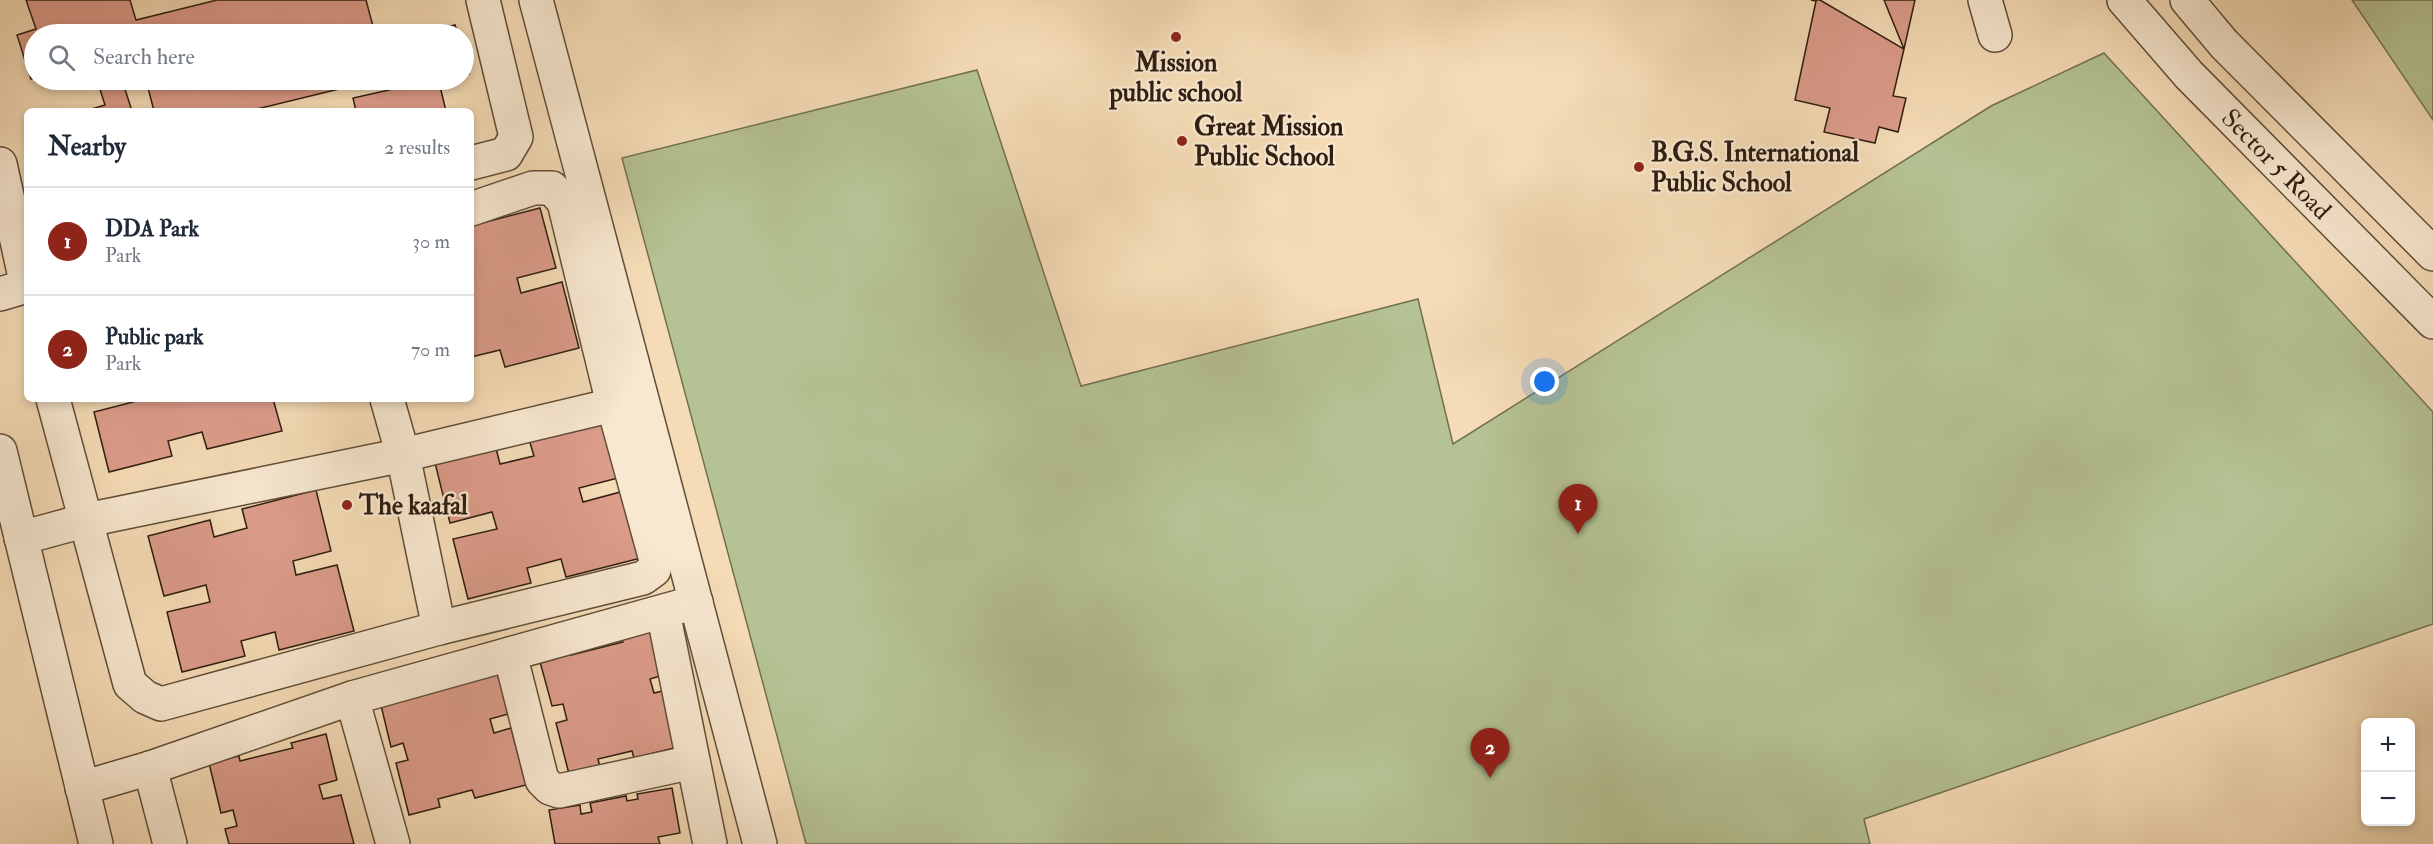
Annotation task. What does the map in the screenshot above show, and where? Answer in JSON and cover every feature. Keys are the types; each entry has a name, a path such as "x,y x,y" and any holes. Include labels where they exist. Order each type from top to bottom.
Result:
{"street":[{"path":"474,162 506,154 516,137 483,0"},
{"path":"54,402 130,684 145,697 161,704 439,628 643,578 654,570 656,560 628,401 536,0"},
{"path":"1985,0 1995,36"},
{"name":"Sector 5 Road","path":"2124,0 2189,75 2433,322"},
{"name":"Sector 5 Road","path":"2187,0 2224,44 2433,255"},
{"path":"0,164 24,272"},
{"path":"474,208 533,188 552,188 564,202 696,602 760,844"},
{"path":"0,294 24,287"},
{"path":"21,538 87,520 403,455 628,401"},
{"path":"388,402 403,455 439,628"},
{"path":"0,451 96,844"},
{"path":"82,788 150,768 352,698 696,602"},
{"path":"663,612 710,844"},
{"path":"510,654 542,780 550,788 559,790 693,762"},
{"path":"352,698 393,844"},
{"path":"150,768 170,844"}],"green space":[{"path":"2352,0 2433,0 2433,120"},
{"path":"2104,53 2433,412 2433,624 1864,819 1870,844 806,844 622,158 977,70 1081,386 1418,299 1453,444 1991,106"}],"building":[{"path":"26,0 130,0 136,20 217,0 366,0 372,24 34,24"},
{"path":"1811,0 1820,0 1904,49 1893,96 1906,98 1898,132 1879,127 1875,143 1824,132 1830,108 1795,100 1816,1"},
{"path":"1884,0 1915,0 1904,49"},
{"path":"24,33 24,57 17,35"},
{"path":"100,90 125,90 131,108 95,108 105,105"},
{"path":"149,90 335,90 261,108 153,108"},
{"path":"389,90 441,90 445,108 355,108 353,98"},
{"path":"540,208 556,268 517,278 521,293 562,282 579,348 505,367 500,350 474,356 474,225"},
{"path":"133,402 274,402 282,431 207,449 202,432 168,441 172,456 109,472 94,412"},
{"path":"602,418 618,478 579,488 583,502 624,491 641,558 566,577 561,559 527,568 531,583 468,599 453,539 497,529 492,512 450,523 435,463 496,448 500,464 534,456 528,436"},
{"path":"316,490 331,551 293,561 296,575 337,565 354,631 279,650 275,632 241,641 245,656 182,672 167,612 210,602 206,585 164,596 148,536 210,520 214,537 247,528 242,509"},
{"path":"656,628 667,674 650,679 654,693 671,689 686,745 634,758 632,751 598,759 600,767 569,774 556,723 567,720 563,704 552,706 539,658 569,650 571,655 623,642 621,636"},
{"path":"496,668 508,714 490,719 494,733 511,728 526,785 475,798 472,790 438,799 440,807 409,815 396,763 408,760 403,743 391,747 379,697"},
{"path":"326,734 337,780 319,785 323,799 341,795 354,844 229,844 225,829 237,826 233,810 221,813 209,763 239,756 240,761 293,748 291,743"},
{"path":"672,788 680,833 658,837 660,844 555,844 549,810 580,805 581,814 592,812 590,803 626,796 627,801 638,799 637,794"}],"place":[{"name":"Mission public school","path":"1176,37"},
{"name":"Great Mission Public School","path":"1182,141"},
{"name":"B.G.S. International Public School","path":"1639,167"},
{"name":"The kaafal","path":"347,505"},
{"name":"DDA Park","path":"1578,534"},
{"name":"Public park","path":"1490,778"}]}
